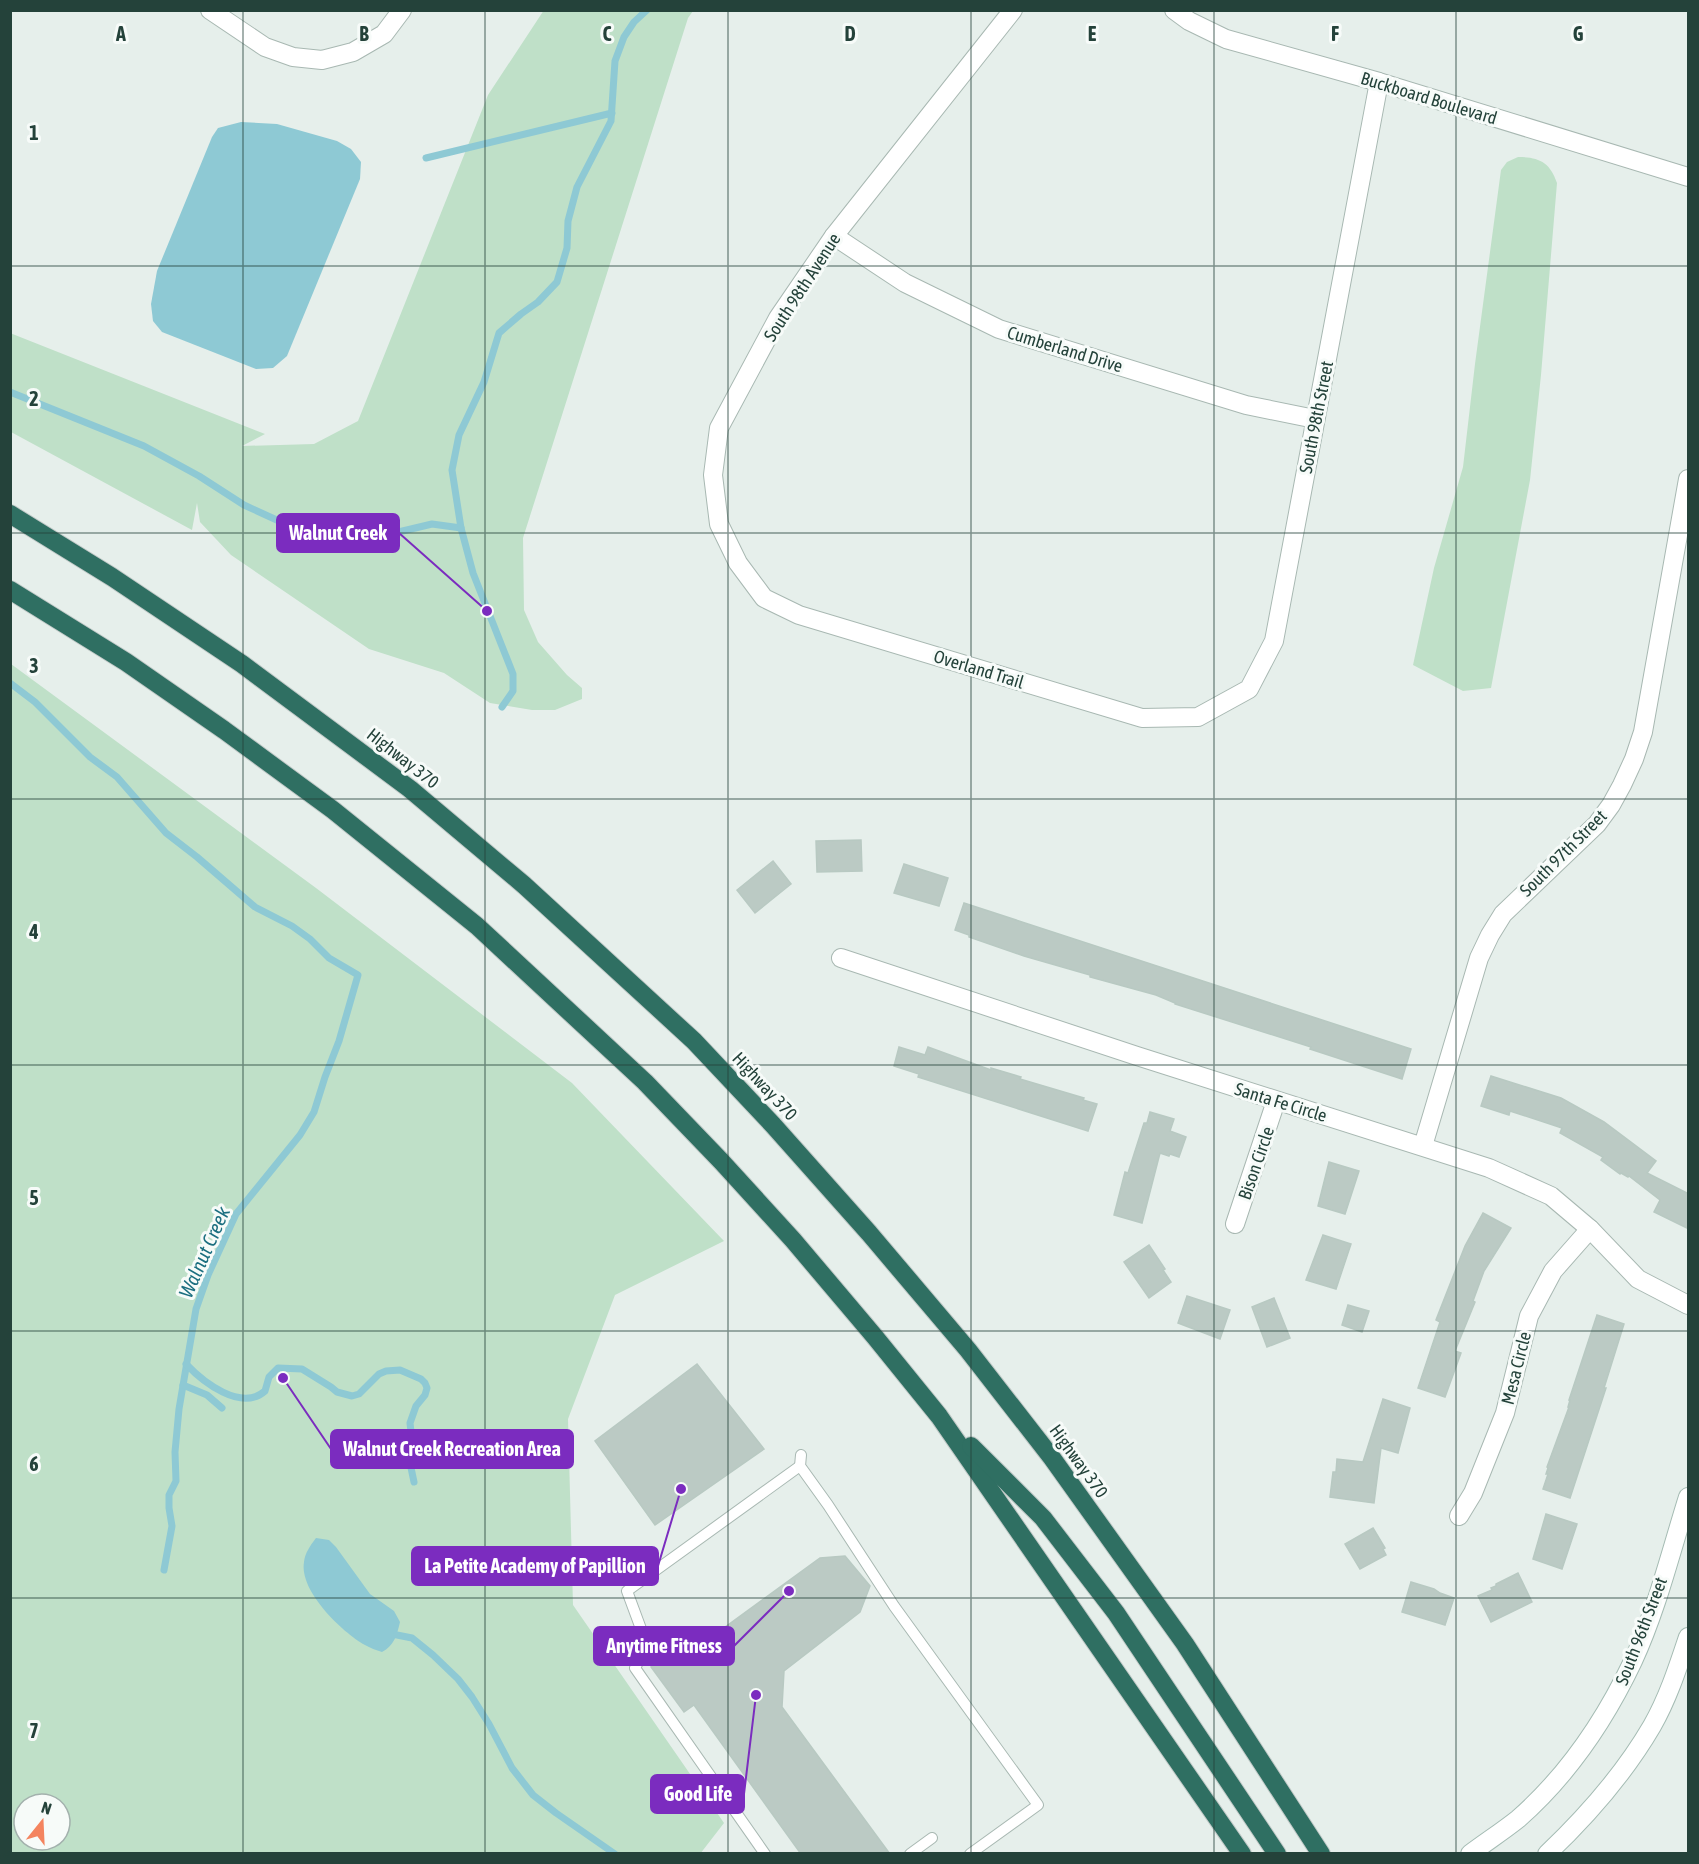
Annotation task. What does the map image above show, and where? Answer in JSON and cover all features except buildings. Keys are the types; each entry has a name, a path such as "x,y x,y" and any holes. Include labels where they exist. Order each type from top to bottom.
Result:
{"highway":[{"name":"Highway 370","path":"10,514 112,577 242,664 410,789 524,885 694,1041 869,1233 968,1350 1038,1440 1185,1644 1321,1854"},
{"path":"10,590 126,662 333,810 477,926 645,1082 793,1240 876,1337 939,1416 1242,1854"},
{"path":"939,1416 1051,1527 1116,1613 1276,1854"}],"street":[{"path":"210,10 265,47 293,57 322,60 353,52 384,34 402,10"},
{"name":"South 98th Avenue","path":"764,598 738,563 718,524 713,475 719,428 778,318 834,236 1013,10"},
{"name":"Buckboard Boulevard","path":"1174,10 1189,21 1226,39 1380,82 1689,177"},
{"name":"South 98th Street","path":"1198,717 1249,689 1274,641 1380,82"},
{"name":"Cumberland Drive","path":"834,236 905,283 999,329 1246,405 1315,419"},
{"name":"South 97th Street","path":"1423,1146 1479,958 1490,935 1503,914 1597,824 1622,785 1634,759 1643,732 1689,479"},
{"name":"Overland Trail","path":"764,598 810,619 1142,718 1198,717"},
{"name":"Santa Fe Circle","path":"841,958 1276,1101 1489,1167 1551,1196 1590,1229 1638,1279 1689,1305"},
{"name":"Bison Circle","path":"1235,1224 1276,1101"},
{"name":"Mesa Circle","path":"1459,1516 1473,1493 1505,1413 1529,1316 1553,1271 1590,1229"},
{"name":"South 96th Street","path":"1470,1854 1517,1819 1545,1793 1592,1735 1614,1699 1634,1659 1689,1497"},
{"path":"1547,1854 1600,1798 1647,1733 1672,1684 1689,1637"}],"lane":[{"path":"765,1854 635,1668 647,1645 627,1591 800,1460 894,1606 1038,1805 970,1854"},
{"path":"910,1854 932,1838"}],"green space":[{"path":"544,10 693,11 688,18 523,538 524,610 538,642 567,675 582,688 582,699 555,710 532,710 490,703 444,673 369,649 231,555 200,522 197,503 192,530 11,432 10,333 265,434 242,446 314,444 358,421 488,95"},
{"path":"1518,157 1543,162 1551,170 1557,183 1541,375 1530,480 1491,688 1463,691 1413,665 1434,568 1463,467 1501,170 1507,162"},
{"path":"11,664 316,888 572,1083 724,1241 615,1295 568,1419 573,1605 724,1823 700,1854 11,1853"}],"water":[{"path":"241,122 277,124 337,141 351,149 361,162 360,179 287,356 273,368 256,369 162,332 153,321 151,304 157,271 212,137 218,128"},
{"path":"316,1538 329,1540 370,1594 394,1611 400,1622 394,1640 386,1650 382,1652 371,1648 345,1631 315,1598 304,1573 304,1562"}],"waterway":[{"name":"Walnut Creek","path":"502,707 513,691 513,674 473,573 461,528 452,470 459,435 484,382 499,333 538,302 557,282 567,248 568,221 577,187 611,121 615,61 624,37 634,22 647,10"},
{"path":"426,158 612,113"},
{"path":"10,392 144,446 199,476 244,505 303,532 328,538 356,534 390,534 432,524 461,528"},
{"name":"Walnut Creek","path":"10,683 35,702 90,757 117,777 166,833 255,907 292,926 310,939 329,958 358,975 339,1041 314,1112 300,1135 236,1214 208,1275 196,1309 179,1409 175,1452 176,1481 169,1495 172,1526 164,1570"},
{"path":"186,1364 212,1386 223,1392 245,1398 255,1397 265,1391 269,1377 278,1368 302,1369 337,1392 352,1396 359,1394 379,1374 386,1371 400,1370 421,1379 427,1388 425,1395 416,1406 410,1423 413,1449 410,1463 414,1482"},
{"path":"183,1385 207,1395 222,1408"},
{"path":"397,1635 412,1638 458,1679 489,1724 512,1768 533,1795 615,1854"}],"place":[{"name":"Walnut Creek","path":"487,611"},
{"name":"Walnut Creek Recreation Area","path":"283,1378"},
{"name":"La Petite Academy of Papillion","path":"681,1489"},
{"name":"Anytime Fitness","path":"789,1591"},
{"name":"Good Life","path":"756,1695"}]}
